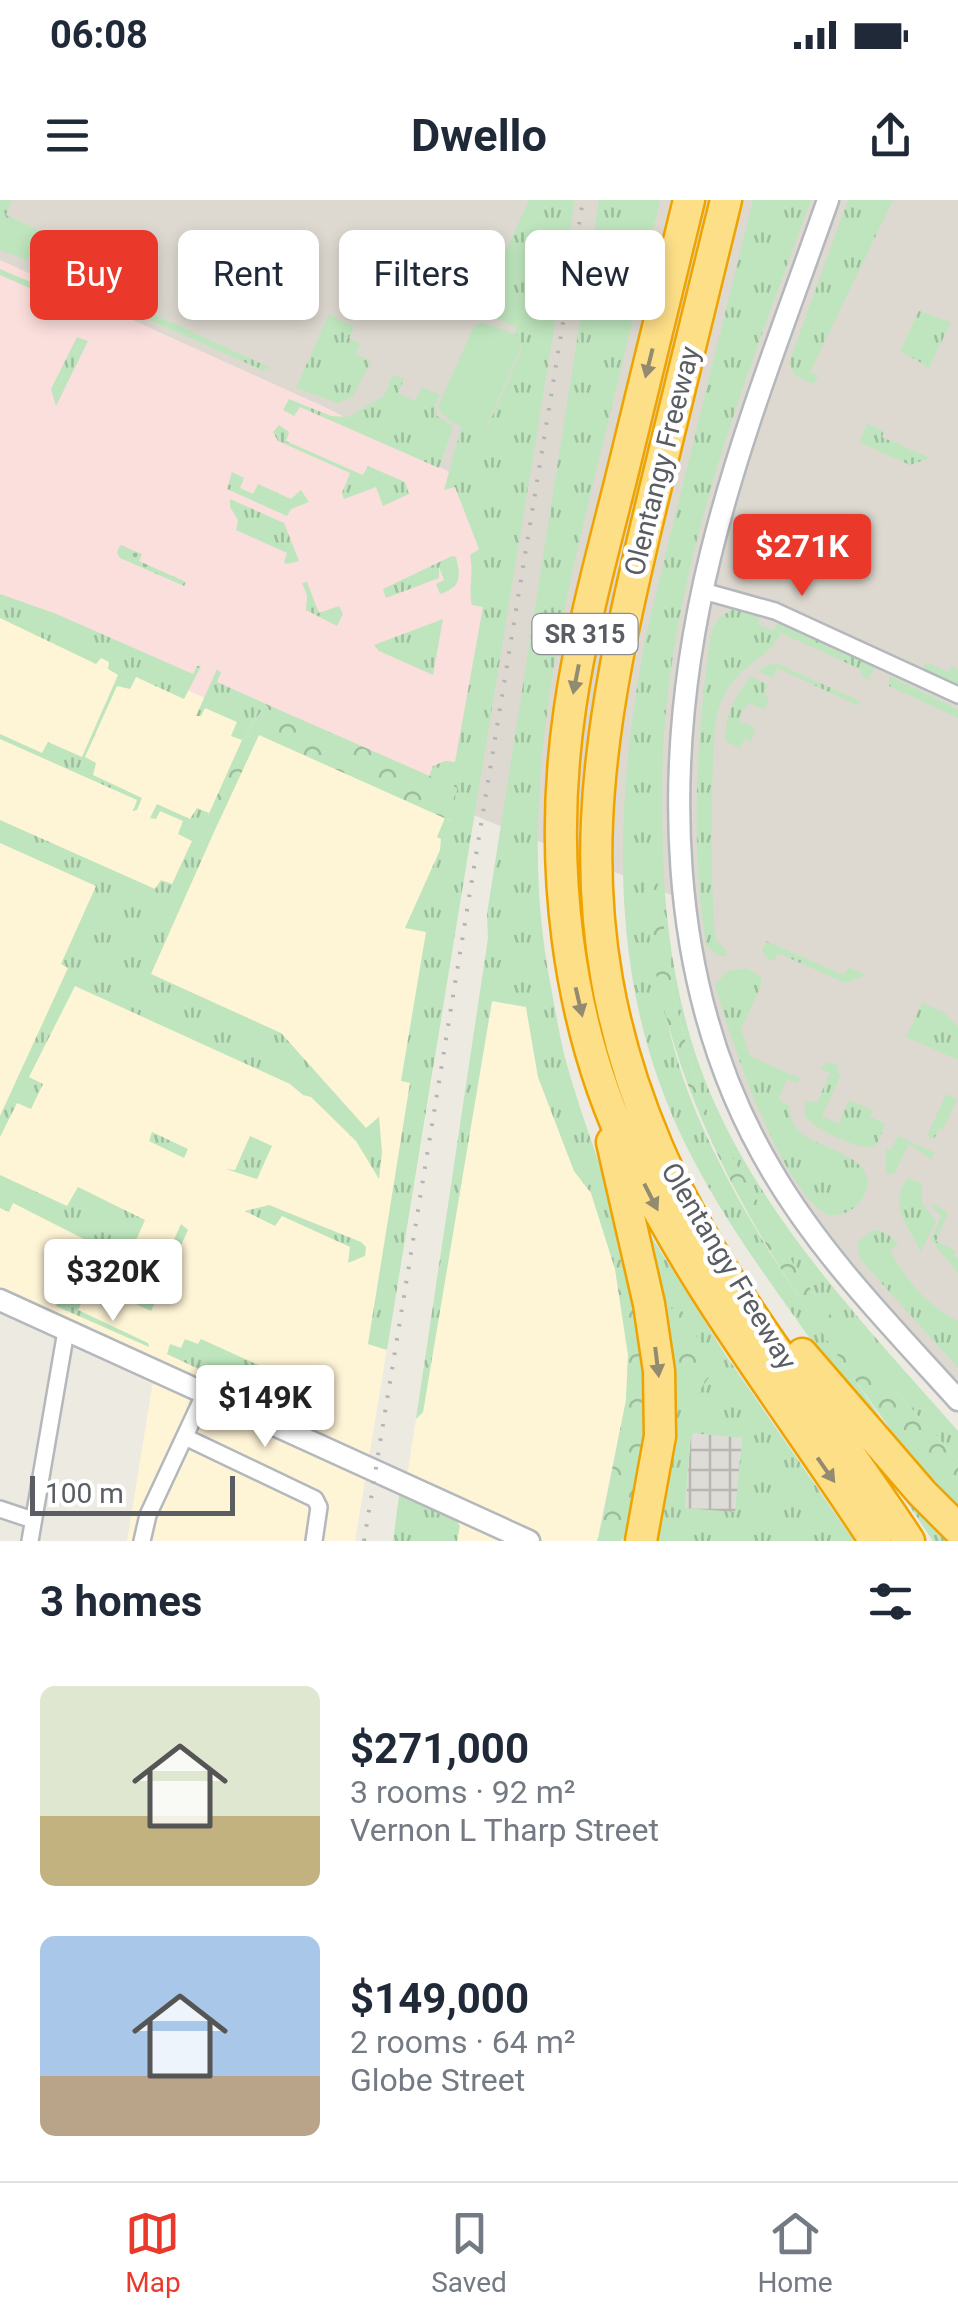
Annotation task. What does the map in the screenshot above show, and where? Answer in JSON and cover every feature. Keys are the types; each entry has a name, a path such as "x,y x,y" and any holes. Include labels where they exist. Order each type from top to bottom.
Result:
{"highway":[{"name":"Olentangy Freeway","path":"688,200 600,563 570,708 562,882 578,999 598,1075 630,1155 670,1232 722,1319 875,1541"},
{"name":"Olentangy Freeway","path":"726,200 616,662 595,826 596,906 609,1000 628,1072 658,1148 694,1219 745,1304 908,1541"},
{"path":"598,1075 660,1371 660,1436 640,1541"},
{"path":"694,1219 856,1420 956,1526"},
{"path":"629,1541 648,1498"}],"street":[{"path":"828,200 741,446 703,590 684,721 680,851 696,982 725,1079 771,1170 822,1245 958,1400"},
{"path":"703,590 774,612 958,695"},
{"path":"0,1300 530,1541"},
{"path":"30,1541 66,1331"},
{"path":"142,1541 148,1515 205,1393"},
{"path":"185,1437 315,1499 320,1507 314,1541"},
{"path":"0,1509 33,1520"}],"shaded area":[{"path":"0,200 958,200 958,1400 821,1245 725,1079 684,900 483,819 0,608"},
{"path":"0,260 30,274 30,320 132,320 329,409 503,500 454,807 0,608"},
{"path":"0,608 454,807 434,1066 355,1541 127,1541 155,1369 0,1298"},
{"path":"492,1001 526,1007 538,1077 574,1171 591,1193 615,1269 628,1355 626,1400 597,1541 397,1541 416,1419 423,1412"},
{"path":"691,1433 742,1437 736,1513 685,1509"}],"green space":[{"path":"0,200 12,200 6,215 38,230 30,230 27,260 0,250"},
{"path":"529,200 575,200 570,230 525,230 525,320 555,320 387,1350 368,1344 410,1083 401,1081 426,932 405,928 440,850 441,839 437,837 445,818 450,821 457,789 429,776 433,766 455,762 483,607 472,605 471,600 470,555 479,549 455,487 444,490 462,425 474,430 487,428 521,351 517,328 500,320 505,320 505,253"},
{"path":"599,200 660,200 653,230 594,230"},
{"path":"753,200 811,200 724,446 689,572 676,636 662,777 664,884 671,949 692,1044 738,1150 824,1276 958,1431 958,1460 854,1345 799,1274 709,1117 675,1002 655,873 645,883 666,1015 679,1066 702,1127 776,1261 914,1472 822,1356 703,1177 661,1087 632,975 625,918 624,802 637,687 647,630"},
{"path":"848,200 893,200 810,372 818,376 814,384 794,375 789,363"},
{"path":"0,269 30,282 30,288 0,275"},
{"path":"919,311 951,322 928,370 900,351"},
{"path":"329,314 354,327 349,338 360,343 356,354 371,361 353,396 338,403 296,388"},
{"path":"158,316 271,368 262,370 150,320 158,320"},
{"path":"580,320 632,320 558,645 540,781 538,850 541,918 564,1054 630,1256 648,1339 652,1395 648,1448 635,1517 620,1541 597,1541 599,1535 612,1535 626,1522 637,1489 644,1424 639,1317 632,1288 621,1268 615,1269 591,1193 574,1171 538,1077 526,1007 492,1001 423,1412 416,1419 488,938 487,914"},
{"path":"481,322 515,334 522,344 486,428 473,429 452,422 438,407 473,328"},
{"path":"77,337 88,341 56,406 51,389"},
{"path":"393,375 404,379 398,393 415,401 422,387 440,395 435,404 437,416 453,426 439,468 300,407 294,416 283,410 289,399 331,416 348,417 384,396"},
{"path":"867,424 884,431 882,437 930,458 910,465 859,442"},
{"path":"279,425 289,432 286,441 363,475 368,466 405,482 409,494 383,506 376,487 344,499 342,493 350,473 278,441 273,432"},
{"path":"232,472 244,478 240,488 253,494 258,484 291,499 301,490 309,502 291,509 287,516 227,489"},
{"path":"230,499 284,523 299,561 287,564 287,553 236,530 238,520"},
{"path":"120,545 142,554 139,561 186,582 184,586 120,558"},
{"path":"456,557 459,576 452,588 440,594 436,584 444,580 439,567 439,578 386,598 383,589"},
{"path":"307,582 319,613 339,606 343,614 337,626 306,610 307,595 302,583"},
{"path":"0,594 54,613 193,674 201,666 184,699 136,677 130,689 117,686 85,757 96,763 93,775 142,798 137,810 133,811 137,800 0,739 0,734 42,753 48,742 82,757 118,675 101,658 96,664 0,618"},
{"path":"738,607 761,613 758,624 774,631 778,623 787,624 871,663 874,669 868,680 860,669 781,633 727,690 715,724 712,783 714,926 716,940 727,951 726,956 719,956 706,945 701,906 699,747 712,629 721,616"},
{"path":"443,619 433,675 379,651 374,645"},
{"path":"926,662 948,672 952,666 958,669 958,686 923,670"},
{"path":"778,664 860,701 859,706 777,668 772,678 758,671"},
{"path":"217,669 221,673 217,682 266,704 242,740 231,736 237,722 205,708 201,716 196,716"},
{"path":"751,676 768,685 764,695 769,698 765,710 749,703 742,711 739,722 755,730 751,741 745,738 740,748 725,741 727,723 736,698"},
{"path":"889,676 958,709 958,718 889,686"},
{"path":"266,704 457,788 451,821 259,735 214,832 203,827 242,740"},
{"path":"157,804 190,819 197,808 209,813 204,827 214,832 151,974 281,1033 366,1128 379,1117 379,1179 356,1141 311,1097 75,986 29,1077 43,1084 31,1109 17,1103 0,1137 0,1116 68,968 61,964 96,886 0,843 0,820 155,889 161,880 172,884 192,841 178,834 183,821 160,811 156,819 150,818"},
{"path":"644,871 656,873 675,1002 709,1116 799,1274 854,1345 958,1460 958,1514 914,1472 886,1423 812,1318 741,1199 710,1138 684,1075 664,1010 651,942"},
{"path":"766,941 844,975 848,967 866,975 845,983 778,953 770,961 762,951"},
{"path":"747,968 761,977 761,986 741,1029 750,1056 801,1079 796,1083 787,1079 778,1099 789,1106 796,1128 860,1165 866,1174 862,1199 847,1212 828,1215 810,1200 792,1176 759,1110 715,984 728,971"},
{"path":"922,1003 943,1012 958,1026 958,1060 906,1037"},
{"path":"828,1062 839,1065 836,1072 841,1075 822,1116 839,1124 849,1100 873,1111 870,1117 885,1124 873,1146 859,1146 838,1138 806,1117 805,1101 817,1103 830,1073 820,1068"},
{"path":"946,1094 957,1099 934,1139 927,1136"},
{"path":"152,1132 188,1149 184,1158 149,1141"},
{"path":"250,1136 272,1146 257,1179 226,1169 235,1170"},
{"path":"898,1136 935,1153 931,1159 909,1144 894,1174 886,1174 886,1148 891,1150"},
{"path":"0,1175 67,1206 78,1187 145,1220 120,1276 159,1294 151,1311 91,1283 78,1310 148,1343 149,1347 56,1306 84,1239 13,1203 9,1212 0,1208"},
{"path":"907,1178 922,1183 922,1203 936,1221 921,1252 900,1207 899,1198"},
{"path":"934,1204 948,1213 936,1241 956,1251 958,1273 931,1240 941,1216 932,1207"},
{"path":"269,1205 361,1242 366,1247 365,1256 348,1263 350,1247 282,1216 275,1226 245,1211"},
{"path":"641,1220 725,1354 854,1541 649,1541 664,1316","holes":["691,1433 742,1438 735,1512 685,1508"]},
{"path":"181,1224 188,1230 161,1289 153,1286"},
{"path":"872,1230 883,1232 898,1244 890,1251 911,1283 936,1308 958,1321 958,1368 859,1258 858,1242"},
{"path":"621,1268 632,1288 639,1317 644,1423 631,1512 612,1535 599,1535 626,1400 628,1355 615,1269"},
{"path":"674,1307 681,1309 712,1364 712,1373 697,1394 687,1397 675,1381 669,1360 664,1316"},
{"path":"185,1339 198,1344 201,1339 327,1396 333,1403 332,1422 326,1428 320,1427 167,1354 170,1344 181,1348"},
{"path":"888,1474 958,1541 933,1541"},
{"path":"400,1489 454,1516 460,1526 457,1541 393,1541"}],"railway":[{"path":"364,1541 583,200"}]}
